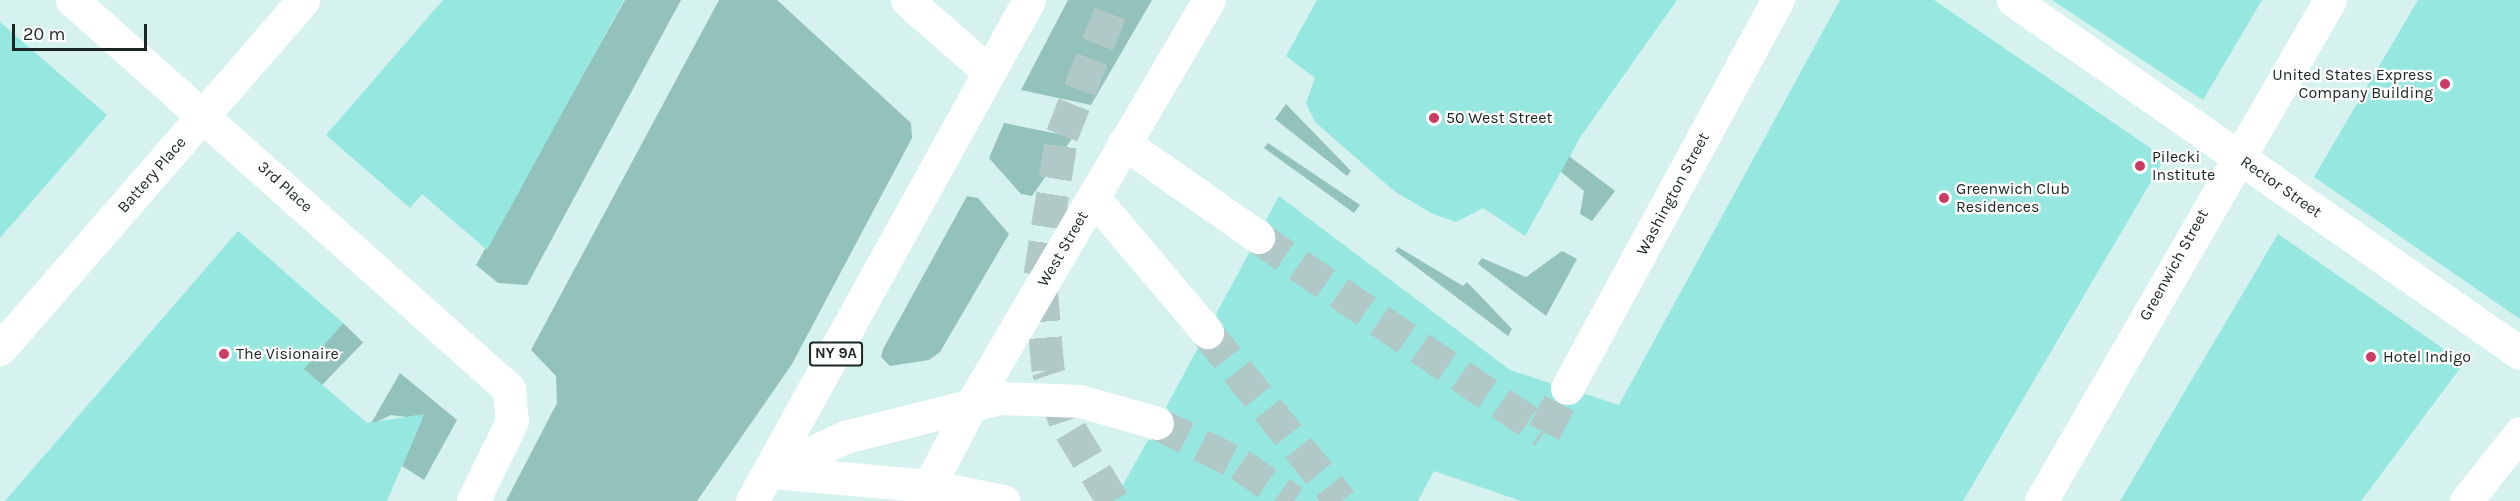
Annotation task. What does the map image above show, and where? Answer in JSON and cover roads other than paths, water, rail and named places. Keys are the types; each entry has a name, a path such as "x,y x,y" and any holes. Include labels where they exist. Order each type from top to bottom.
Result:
{"main road":[{"name":"3rd Place","path":"72,0 204,114 509,388 512,420 473,501"},
{"name":"Battery Place","path":"0,349 303,0"},
{"path":"907,0 989,72"},
{"name":"NY 9A","path":"752,501 771,472 1029,0"},
{"name":"West Street","path":"925,494 973,402 1209,0"},
{"name":"Washington Street","path":"1567,388 1778,0"},
{"name":"Rector Street","path":"2013,0 2520,353"},
{"name":"Greenwich Street","path":"2041,501 2236,156 2330,0"},
{"path":"1124,143 1258,237"},
{"path":"1093,197 1207,332"},
{"path":"771,472 845,437 973,402 1037,396 1080,401 1157,423"},
{"path":"2466,501 2520,433"},
{"path":"771,472 925,494 1003,501"}],"tunnel":[{"path":"1113,501 1065,421 1048,370 1040,275 1062,135 1115,0"},
{"path":"1258,237 1544,432 1567,388"},
{"path":"1207,332 1341,501"},
{"path":"1157,423 1240,464 1293,501"}],"place":[{"name":"United States Express Company Building","path":"2445,84"},
{"name":"50 West Street","path":"1434,118"},
{"name":"Pilecki Institute","path":"2140,166"},
{"name":"Greenwich Club Residences","path":"1944,198"},
{"name":"The Visionaire","path":"224,354"},
{"name":"Hotel Indigo","path":"2371,357"}]}
